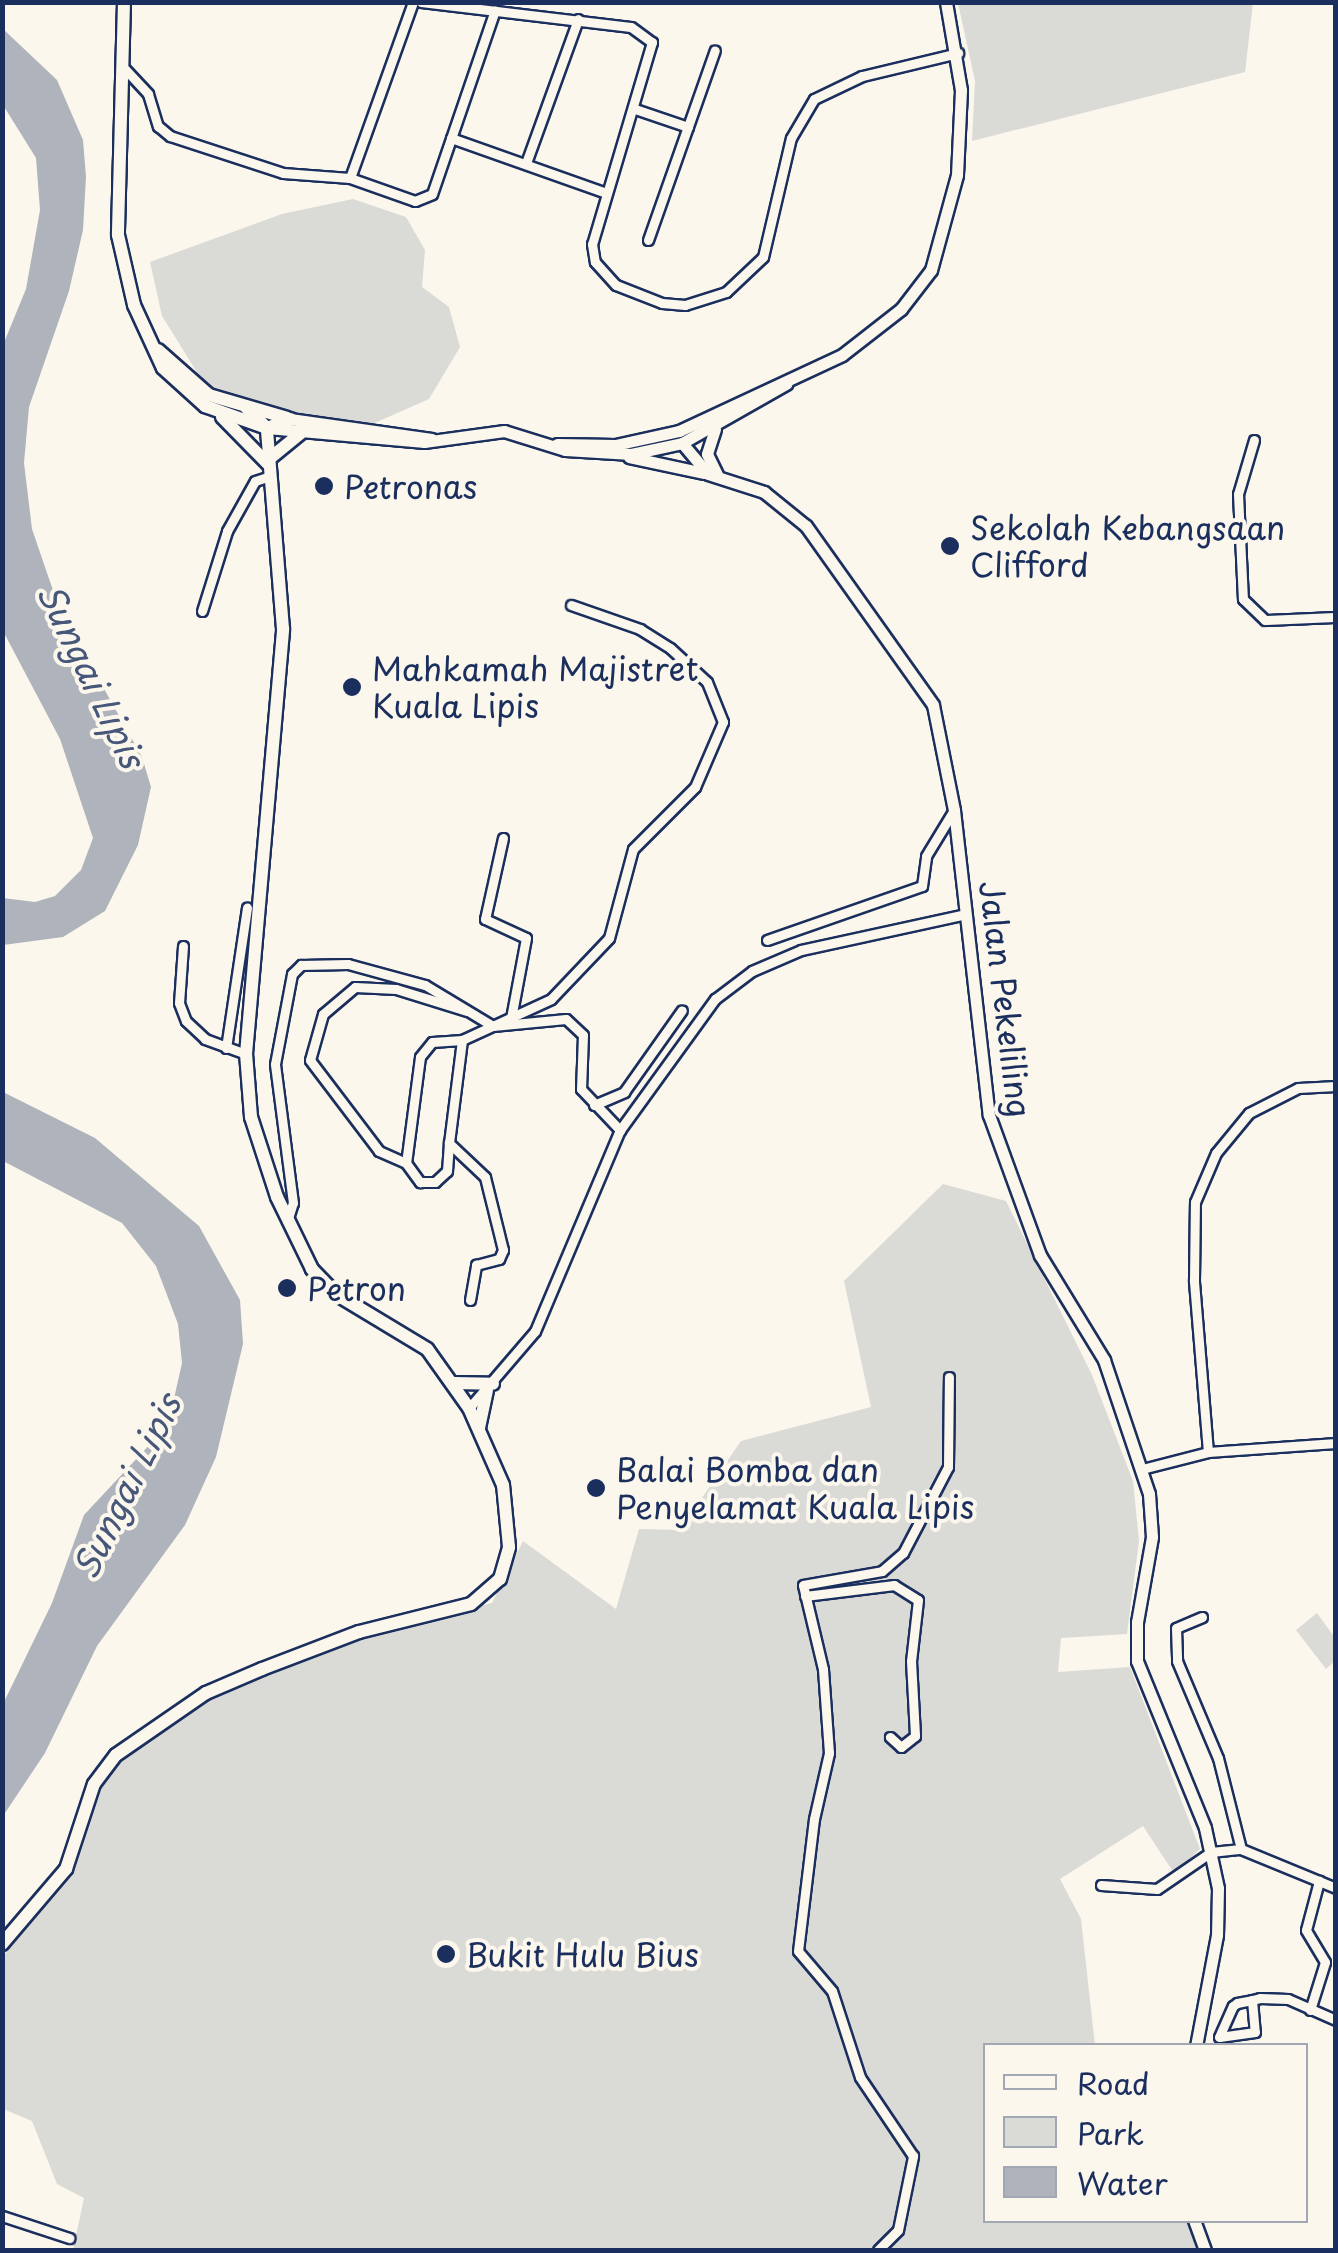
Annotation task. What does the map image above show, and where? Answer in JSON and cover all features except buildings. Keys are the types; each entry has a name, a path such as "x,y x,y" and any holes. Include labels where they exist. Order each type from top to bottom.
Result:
{"main road":[{"path":"124,2 119,252 163,368 269,466"},
{"path":"153,346 209,395 247,410 290,419"},
{"path":"205,406 267,428 290,419"},
{"path":"2,1944 60,1878 94,1784 128,1746 232,1681 359,1632 471,1604 494,1588 509,1548 509,1509 469,1408 418,1341 325,1284 286,1221 251,1117 246,1054 282,629 267,428 247,410"},
{"path":"269,466 301,433"},
{"path":"454,1384 490,1387 479,1428"}],"street":[{"path":"350,178 417,2 630,27 652,42 635,110 592,244 604,274 645,300 707,300 742,281 762,258 774,229 791,138 814,99 862,76 958,53"},
{"path":"617,454 682,443 869,338 931,270 957,175 958,53 946,2"},
{"path":"125,69 148,94 158,126 170,136 282,173 350,178 426,200 495,10"},
{"path":"526,163 578,20"},
{"path":"648,240 715,50"},
{"path":"635,110 688,128"},
{"path":"451,138 606,192"},
{"path":"267,428 432,439 504,431 557,444 663,436 786,384"},
{"path":"290,419 432,439"},
{"path":"682,443 696,424"},
{"path":"713,476 707,444 718,425"},
{"path":"663,436 682,443 713,476"},
{"path":"1254,440 1238,494 1244,599 1265,620 1336,617"},
{"name":"Jalan Pekeliling","path":"557,444 713,476 764,492 792,512 888,636 933,706 954,810 984,1092 1012,1190 1045,1264 1104,1360 1142,1470 1153,1525 1137,1660 1211,1852 1217,1935 1197,2043"},
{"path":"202,611 227,531 255,481 269,466"},
{"path":"406,1164 422,1053 432,1042 462,1040 550,1000 609,938 633,849 695,787 722,722 706,682 670,648 640,630 571,605"},
{"path":"767,940 922,886 926,856 954,810"},
{"path":"503,838 485,920 526,938 511,1018"},
{"path":"226,1048 247,908"},
{"path":"469,1408 490,1387 546,1310 620,1130 698,1018 752,971 842,936 966,914"},
{"path":"183,946 180,1010 196,1033 246,1054"},
{"path":"286,1221 293,1203 275,1064 295,969 348,964 425,985 493,1026 559,1018 577,1026 583,1046 577,1077 594,1105 620,1130"},
{"path":"462,1040 447,1171 435,1182 420,1182 406,1164 379,1151 316,1074 309,1054 315,1030 342,992 369,985 473,1013"},
{"path":"594,1105 624,1092 682,1010"},
{"path":"1208,1452 1194,1280 1195,1202 1216,1153 1249,1113 1298,1088 1336,1086"},
{"path":"449,1143 485,1177 493,1225 502,1236 502,1257 474,1270 470,1300"},
{"path":"878,2250 898,2230 913,2156 860,2077 832,1991 798,1951 811,1838 829,1753 824,1669 805,1596 806,1580 882,1570 902,1552 948,1468 949,1377"},
{"path":"1142,1470 1208,1452 1336,1444"},
{"path":"805,1596 894,1586 918,1600 911,1660 915,1736 901,1747 890,1737"},
{"path":"1202,1618 1180,1623 1176,1649 1218,1758 1241,1849"},
{"path":"1101,1885 1157,1888 1211,1852 1241,1849 1336,1888"},
{"path":"1310,2010 1325,1962 1306,1930 1319,1881"},
{"path":"1252,2000 1256,2031 1218,2038 1229,2010 1252,2000 1282,1998 1336,2020"},
{"path":"2,2216 70,2238"},
{"path":"1195,2223 1206,2250"}],"green space":[{"path":"958,2 1253,3 1245,72 972,141 975,81"},
{"path":"353,199 406,217 425,250 422,287 449,307 460,347 429,399 370,425 299,418 208,390 162,316 150,262 282,214"},
{"path":"943,1184 1006,1201 1092,1375 1133,1481 1139,1541 1127,1634 1061,1638 1058,1672 1130,1667 1200,1849 1174,1873 1143,1826 1060,1879 1081,1919 1095,2043 983,2043 983,2223 1195,2223 1200,2250 73,2250 84,2198 57,2184 32,2121 3,2109 3,1956 73,1875 95,1786 112,1760 192,1703 359,1635 492,1603 523,1541 616,1609 639,1529 680,1530 741,1441 871,1407 844,1281"},
{"path":"1317,1613 1335,1638 1335,1661 1326,1669 1296,1630"}],"water":[{"name":"Sungai Lipis","path":"2,28 57,80 83,140 86,177 83,230 69,291 29,407 24,463 32,529 59,608 142,757 151,787 138,845 105,911 63,937 3,945 3,898 35,902 55,896 81,870 93,838 60,739 3,631 3,345 26,289 40,210 36,158 3,105"},
{"name":"Sungai Lipis","path":"3,1092 95,1138 199,1226 240,1300 243,1344 216,1457 185,1525 97,1646 45,1753 3,1816 3,1704 52,1603 84,1515 168,1425 182,1363 178,1324 156,1266 122,1223 3,1161"}],"place":[{"name":"Petronas","path":"324,486"},
{"name":"Sekolah Kebangsaan Clifford","path":"950,546"},
{"name":"Mahkamah Majistret Kuala Lipis","path":"352,687"},
{"name":"Petron","path":"287,1288"},
{"name":"Balai Bomba dan Penyelamat Kuala Lipis","path":"596,1488"},
{"name":"Bukit Hulu Bius","path":"446,1954"}]}
